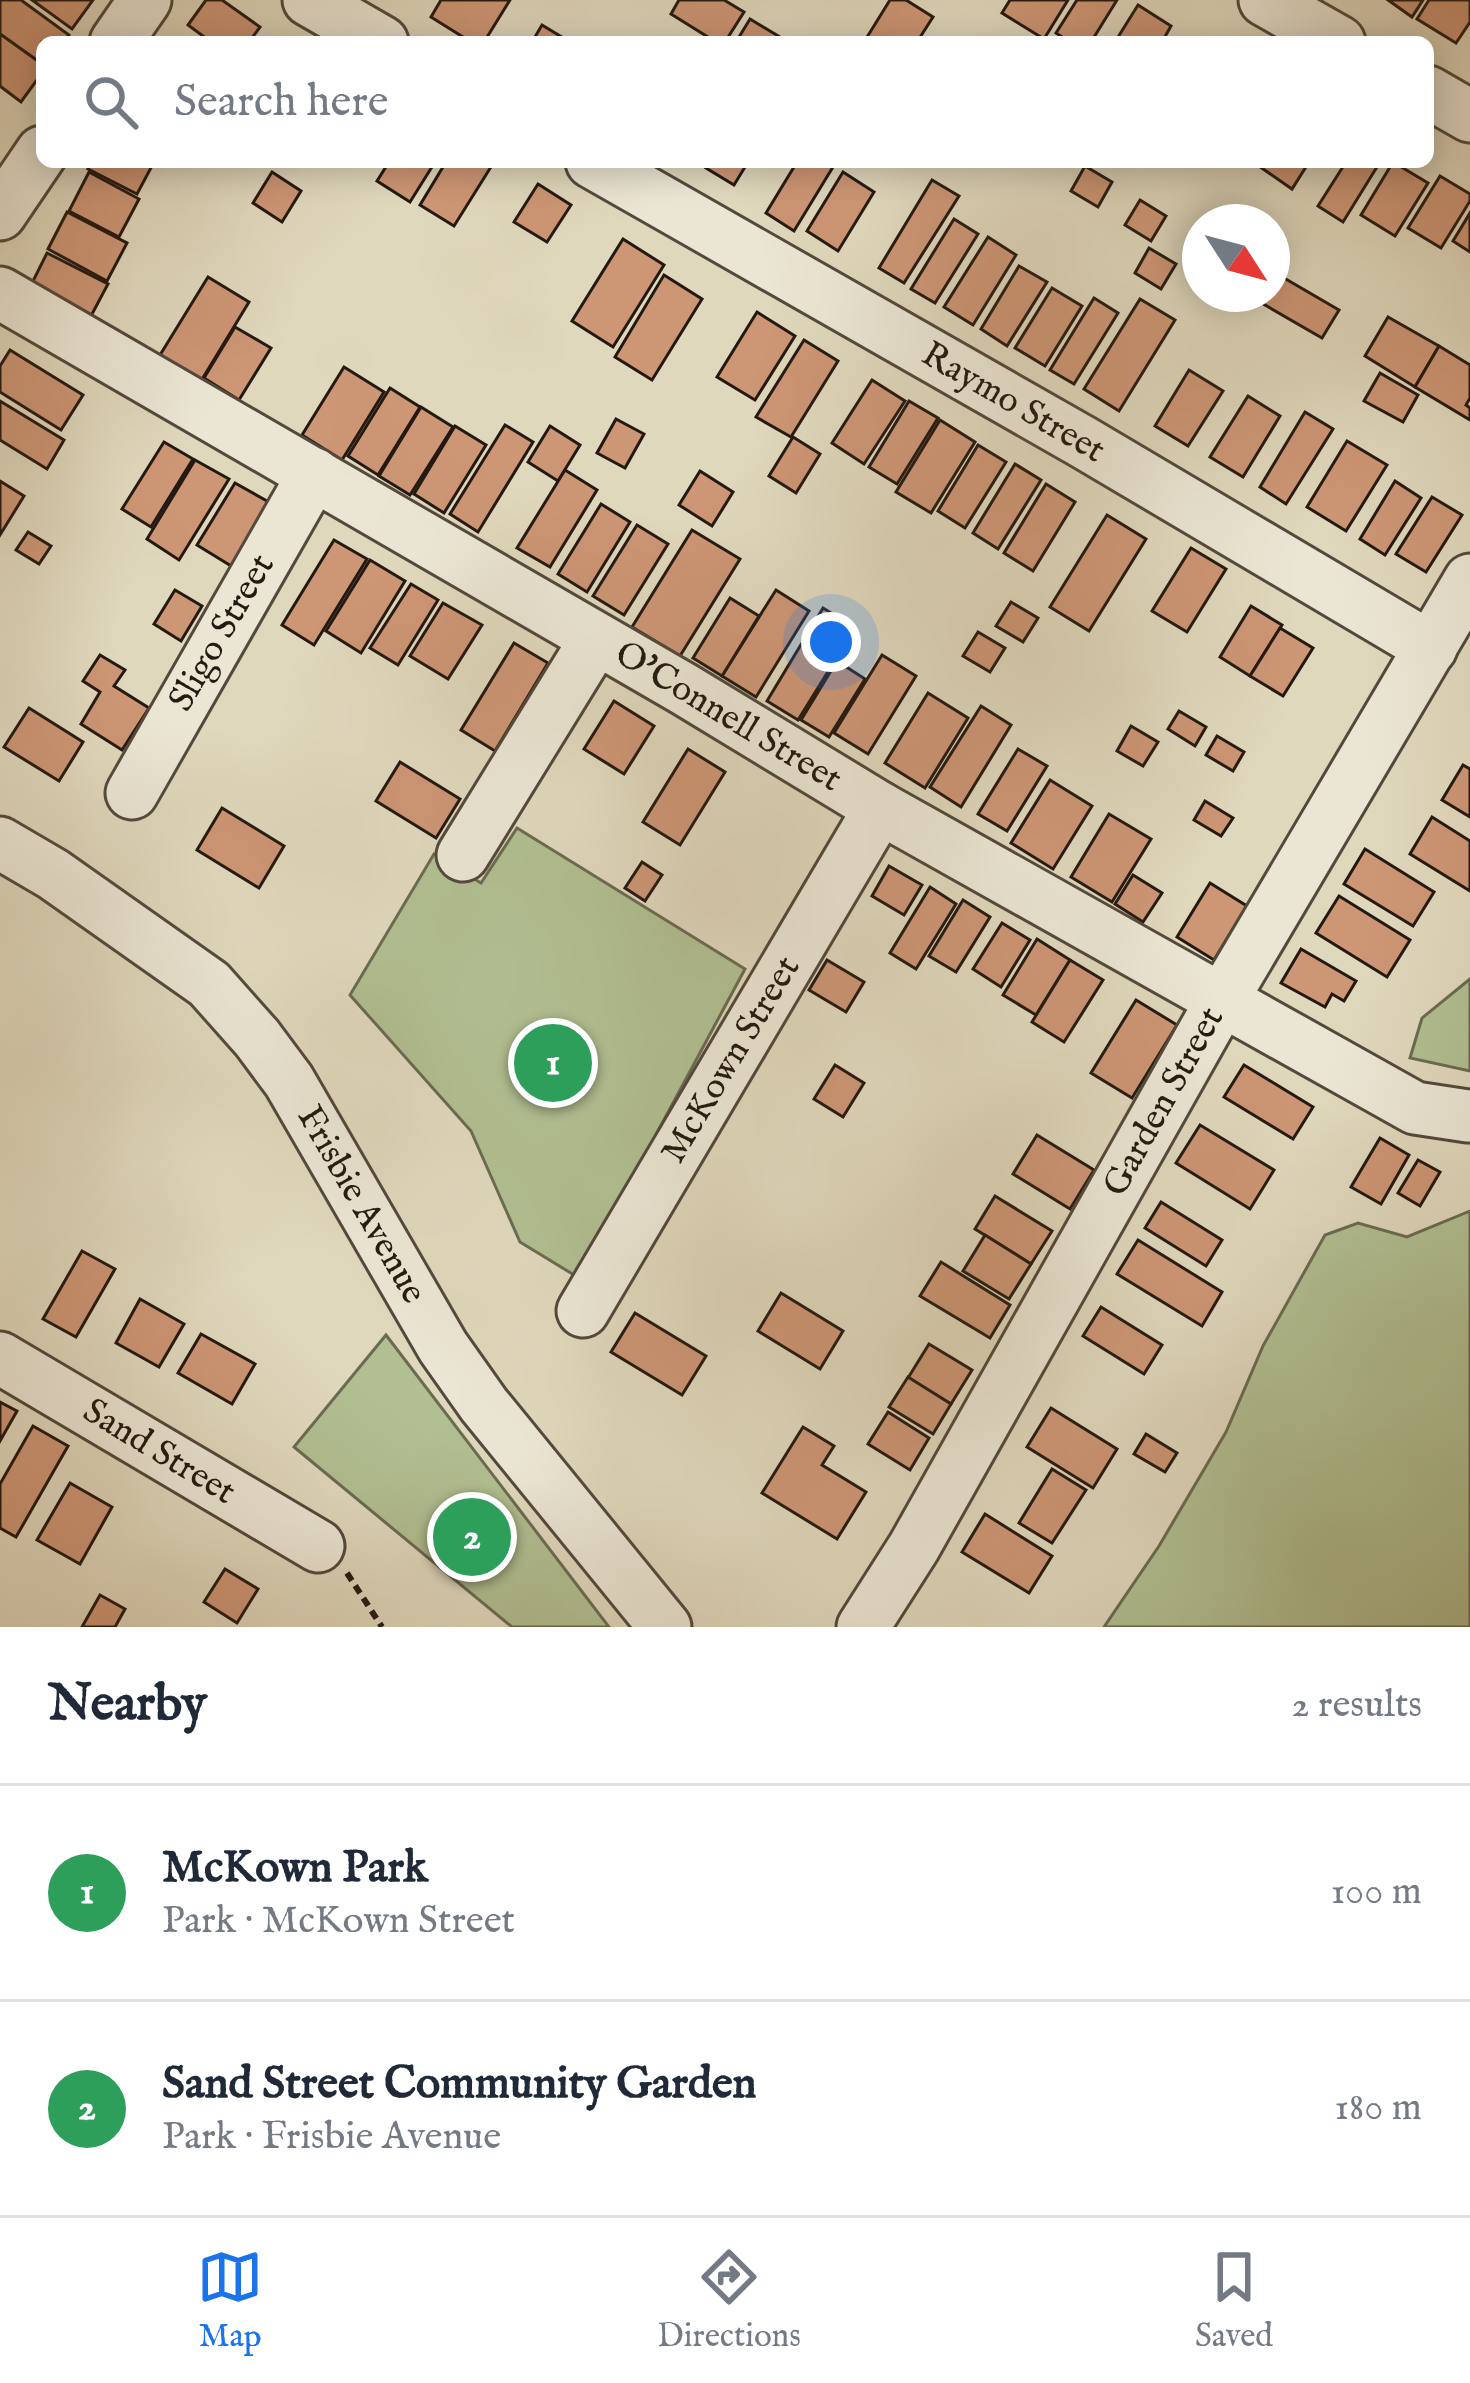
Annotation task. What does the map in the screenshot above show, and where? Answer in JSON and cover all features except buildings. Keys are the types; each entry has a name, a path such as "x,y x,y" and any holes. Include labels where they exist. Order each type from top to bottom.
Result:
{"street":[{"path":"120,36 145,0"},
{"path":"309,0 372,36"},
{"path":"1264,0 1328,36"},
{"path":"1434,95 1470,116"},
{"path":"0,214 36,161"},
{"name":"Raymo Street","path":"603,168 1083,442 1431,648"},
{"name":"O'Connell Street","path":"0,292 880,808 1222,1000 1415,1108 1468,1116"},
{"name":"Sligo Street","path":"132,793 314,475"},
{"name":"Garden Street","path":"863,1627 914,1547 1222,1000 1470,580"},
{"path":"463,855 596,639"},
{"name":"McKown Street","path":"583,1311 880,808"},
{"name":"Frisbie Avenue","path":"0,843 53,874 209,984 257,1038 289,1081 443,1347 484,1405 665,1627"},
{"name":"Sand Street","path":"0,1358 318,1546"}],"path":[{"path":"318,1546 351,1576 382,1627"}],"green space":[{"path":"517,828 745,969 579,1278 520,1242 471,1131 350,995 434,854 481,883"},
{"path":"1470,979 1470,1071 1410,1058 1422,1018"},
{"path":"1470,1211 1470,1627 1104,1627 1159,1546 1226,1432 1263,1346 1325,1235 1358,1223 1407,1237"},
{"path":"386,1335 609,1627 512,1627 294,1447"}],"place":[{"name":"McKown Park","path":"553,1063"},
{"name":"Sand Street Community Garden","path":"472,1537"}]}
